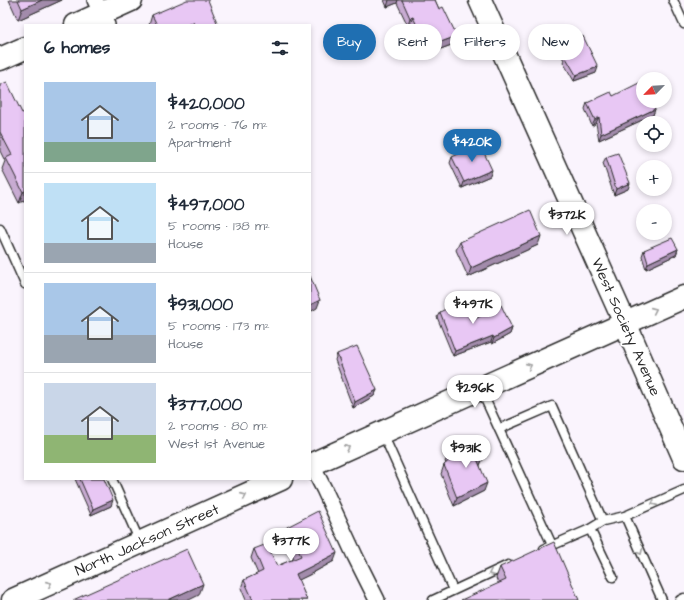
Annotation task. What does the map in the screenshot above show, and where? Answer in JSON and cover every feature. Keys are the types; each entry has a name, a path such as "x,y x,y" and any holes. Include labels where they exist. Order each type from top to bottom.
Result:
{"street":[{"path":"78,24 131,0"},
{"name":"West Society Avenue","path":"480,0 684,458"},
{"path":"0,59 24,48"},
{"path":"311,464 684,296"},
{"path":"311,466 324,489 377,600"},
{"name":"North Jackson Street","path":"13,600 279,480"}],"lane":[{"path":"673,0 684,24"},
{"path":"0,228 24,282"},
{"path":"481,388 552,546"},
{"path":"499,429 552,406 603,521"},
{"path":"382,432 454,590"},
{"path":"112,480 141,543"},
{"path":"538,552 590,529 603,521 625,516 684,490"},
{"path":"625,516 662,600"},
{"path":"590,529 613,577"},
{"path":"432,600 517,561"},
{"path":"680,600 684,598"}],"building":[{"path":"18,0 42,0 22,9"},
{"path":"187,0 208,0 218,24 194,24 193,22 189,24 156,24 152,15"},
{"path":"402,0 435,0 439,9 443,7 451,24 450,24 450,39 442,42 442,24 416,24 413,17 410,18"},
{"path":"584,38 598,67 576,75 567,60 584,60"},
{"path":"7,82 22,113 24,112 23,192 6,158 12,155 0,132 0,85"},
{"path":"636,84 636,108 655,109 640,116 636,116 636,118 601,134 599,117 595,120 587,103 611,92 613,96"},
{"path":"480,144 492,170 464,182 452,157"},
{"path":"618,153 630,183 616,189 606,157"},
{"path":"530,210 541,236 471,268 460,242"},
{"path":"672,238 678,249 648,263 644,250 667,240 672,240"},
{"path":"311,278 320,300 311,304"},
{"path":"461,301 471,321 501,305 512,328 494,338 493,336 455,351 440,312"},
{"path":"357,346 377,390 355,402 337,354"},
{"path":"477,441 484,456 477,459 487,483 457,498 444,465 452,458 449,453"},
{"path":"80,480 104,480 113,500 93,509"},
{"path":"318,511 337,553 296,574 307,600 253,600 244,580 263,571 254,549 267,544 277,566 301,556 287,527"},
{"path":"554,542 579,600 461,600 506,580 500,567"},
{"path":"187,549 203,584 168,600 73,600"}]}
